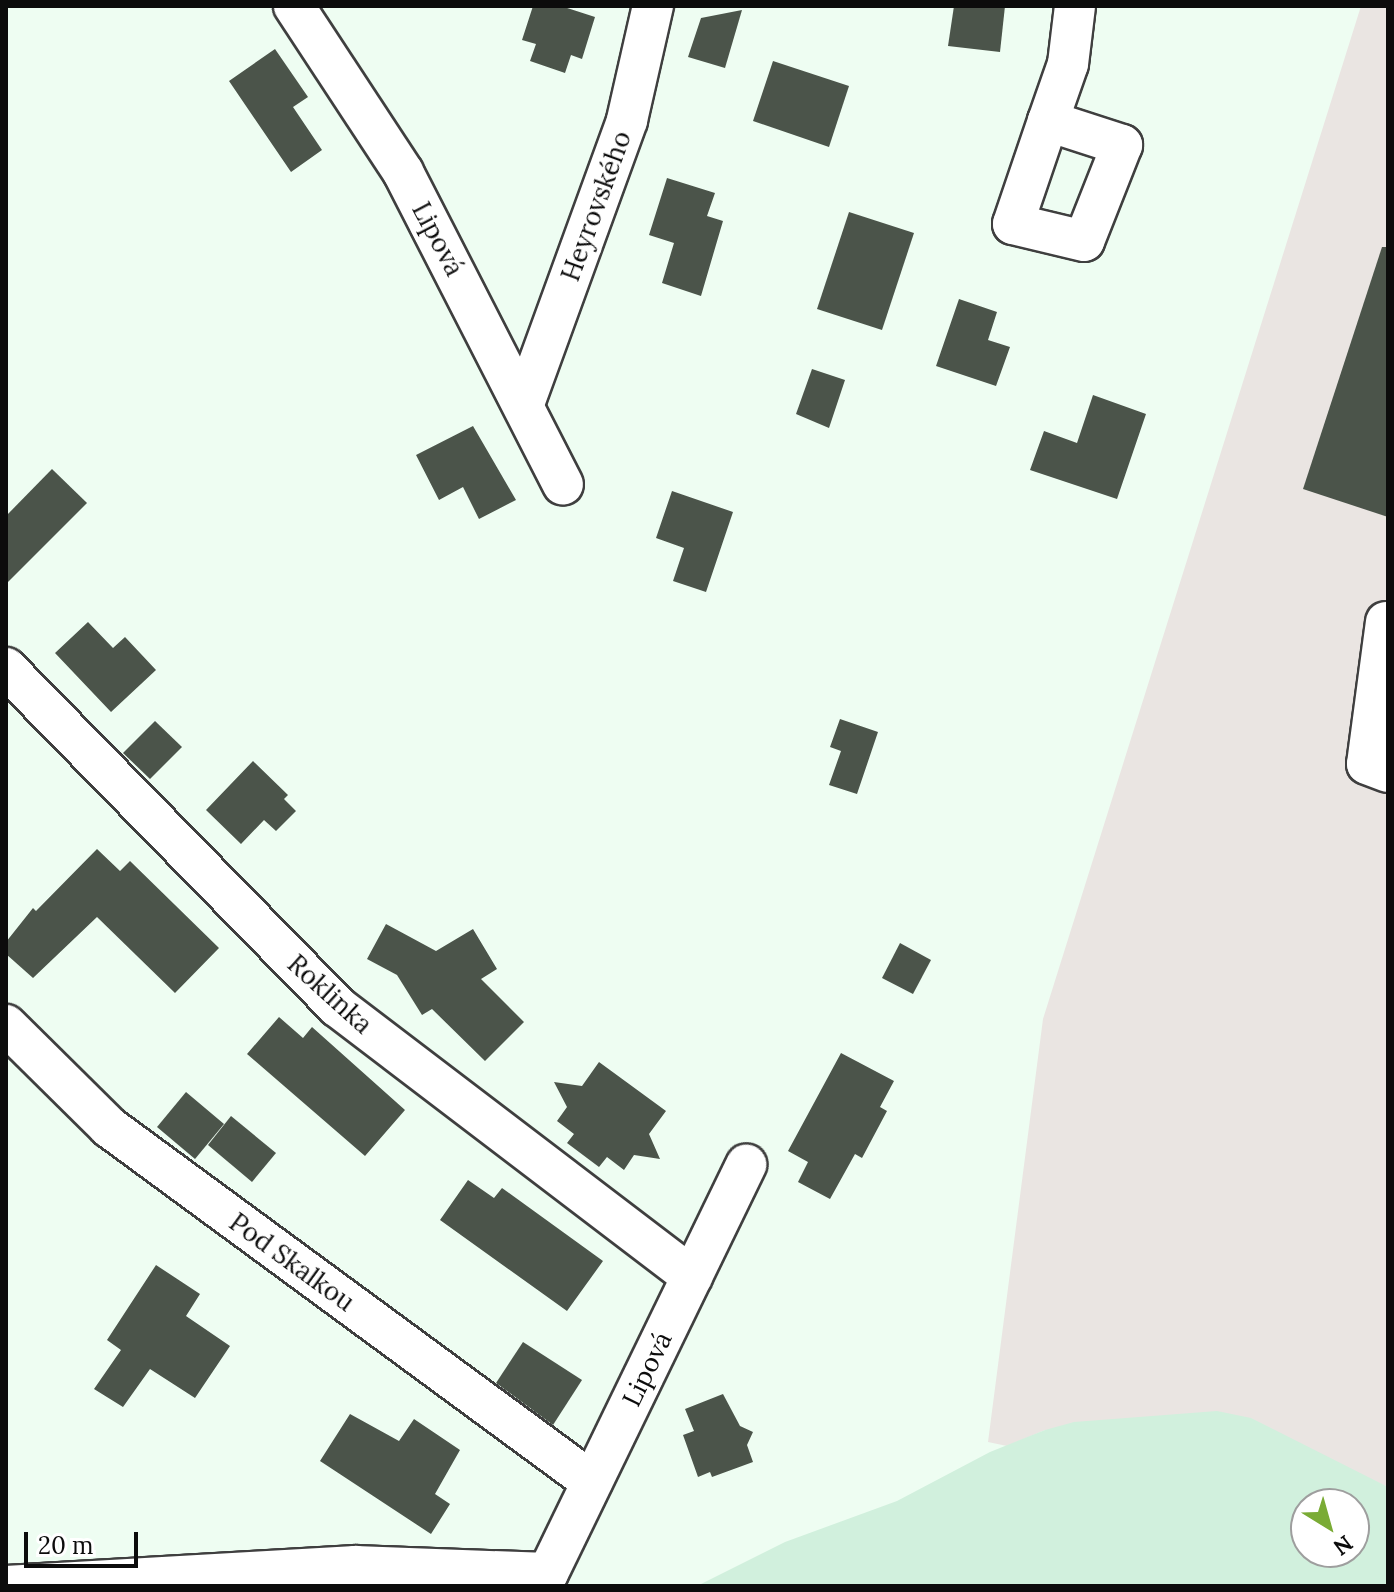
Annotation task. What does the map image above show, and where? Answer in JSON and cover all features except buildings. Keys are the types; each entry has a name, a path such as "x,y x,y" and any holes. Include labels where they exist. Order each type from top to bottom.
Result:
{"street":[{"name":"Lipová","path":"294,6 403,172 525,401 563,484"},
{"name":"Heyrovského","path":"525,401 627,120 653,6"},
{"path":"1048,121 1068,64 1075,6"},
{"path":"1386,622 1367,764 1388,772"},
{"name":"Roklinka","path":"6,668 338,1007 692,1277"},
{"name":"Pod Skalkou","path":"6,1025 109,1127 592,1482"},
{"name":"Lipová","path":"6,1586 355,1566 548,1573 746,1165"}],"shaded area":[{"path":"1361,6 1388,6 1388,1487 1356,1473 1045,1430 1007,1446 988,1442 1043,1019"}],"green space":[{"path":"1217,1411 1251,1418 1388,1487 1388,1586 697,1586 785,1542 897,1501 990,1452 1074,1422"}]}
